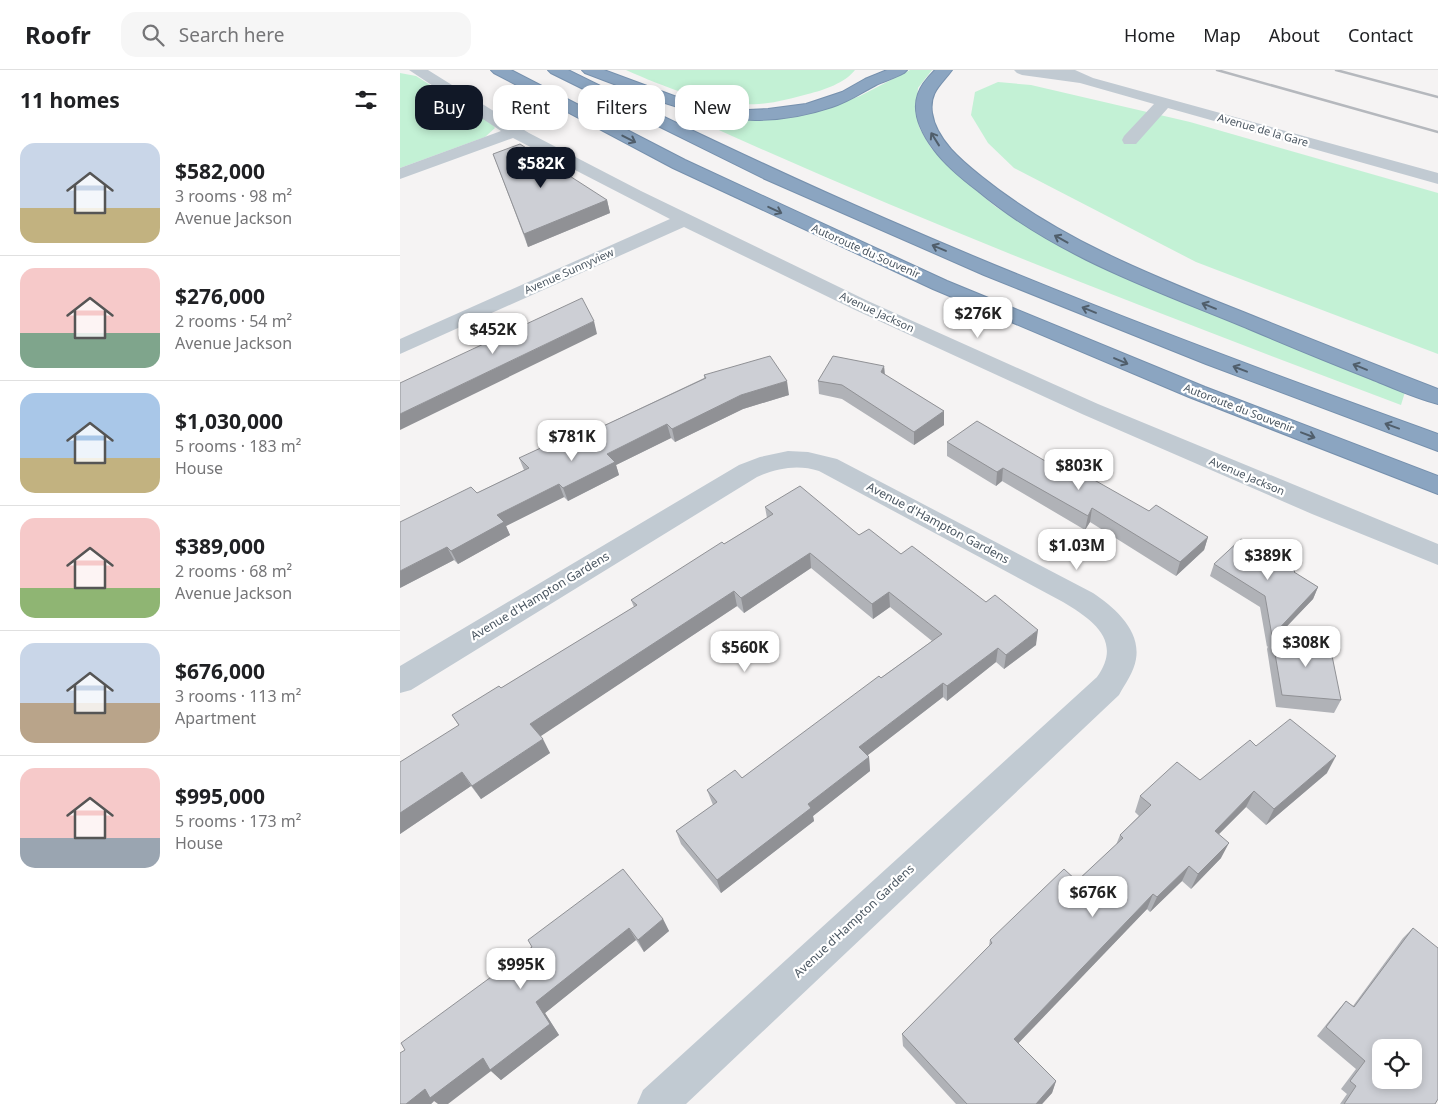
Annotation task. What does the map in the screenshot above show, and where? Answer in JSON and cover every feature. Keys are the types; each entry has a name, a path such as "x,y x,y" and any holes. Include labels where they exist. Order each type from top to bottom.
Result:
{"highway":[{"path":"556,70 692,138 911,236 1155,336 1438,443"},
{"path":"590,70 682,105 708,111 737,114 780,113 817,106 846,97 876,75 899,70"},
{"path":"944,70 930,85 924,101 926,120 931,133 960,168 1013,210 1068,243 1140,277 1307,346 1438,397"},
{"name":"Autoroute du Souvenir","path":"500,72 679,164 940,285 1197,392 1438,486"}],"street":[{"name":"Avenue Jackson","path":"417,70 514,132 684,220 906,326 1174,446 1438,555"},
{"name":"Avenue de la Gare","path":"1022,70 1088,80"},
{"name":"Avenue de la Gare","path":"1062,70 1088,80 1438,179"},
{"path":"1130,140 1165,102"},
{"path":"400,174 514,132"},
{"name":"Avenue Sunnyview","path":"400,347 684,220"},
{"name":"Avenue d'Hampton Gardens","path":"400,681 748,471 763,464 796,458 813,460 828,465 1063,589 1084,601 1114,627 1120,641 1122,656 1117,672 1108,686 657,1104"}],"green space":[{"path":"626,70 855,70 846,79 827,88 772,103 759,104 749,104 749,85 675,85 675,89"},
{"path":"910,70 932,70 918,88 919,127 931,148 958,175 996,207 1038,232 1405,392 1401,405 1136,304 960,234 719,130 749,130 749,120 779,119 811,113 860,96"},
{"path":"400,73 416,76 430,85 415,85 415,130 483,130 483,118 493,125 493,130 485,137 400,168"},
{"path":"998,82 1031,85 1190,122 1438,193 1438,354 1196,262 1014,168 988,143 971,115 975,92"}],"building":[{"path":"520,144 607,200 524,234 493,154"},
{"path":"582,298 594,321 400,414 400,383"},
{"path":"770,356 787,381 741,395 672,429 667,424 607,454 615,462 563,488 559,484 497,515 504,522 451,551 447,547 400,571 400,522 471,487 477,493 529,468 519,458 545,446 550,451 706,378 704,375"},
{"path":"833,356 884,366 881,372 944,411 914,432 842,385 818,381"},
{"path":"977,421 1052,465 1059,460 1149,511 1156,505 1208,537 1180,562 1092,508 1088,516 1003,468 997,472 947,442"},
{"path":"800,486 859,535 869,529 901,554 912,546 986,602 995,595 1038,630 1006,655 998,648 947,686 943,683 859,747 869,757 808,804 811,808 717,880 676,831 717,802 707,790 735,770 742,778 879,676 881,678 942,634 889,592 872,604 810,553 741,598 734,591 530,724 543,739 472,786 462,772 400,813 400,762 459,725 452,715 499,686 501,688 637,605 631,600 722,542 724,544 773,514 765,507"},
{"path":"1241,539 1318,587 1272,636 1265,596 1214,564"},
{"path":"1272,636 1329,641 1341,700 1282,695"},
{"path":"1290,719 1336,756 1274,809 1254,791 1215,831 1229,843 1198,874 1189,866 1157,897 1153,894 1014,1039 1056,1081 1036,1104 967,1104 902,1034 992,943 990,940 1064,869 1077,881 1123,838 1120,835 1151,805 1140,796 1177,762 1200,780 1250,740 1256,746"},
{"path":"623,869 663,919 638,940 629,928 536,1002 550,1024 490,1070 483,1058 430,1098 425,1089 406,1104 400,1104 400,1053 405,1050 401,1043 532,947 528,940"},
{"path":"1413,928 1438,948 1438,1099 1435,1104 1344,1104 1356,1086 1350,1081 1365,1061 1326,1027 1346,1001 1354,1007"}],"railway":[{"path":"1217,70 1438,132"},
{"path":"1336,70 1438,97"}]}
